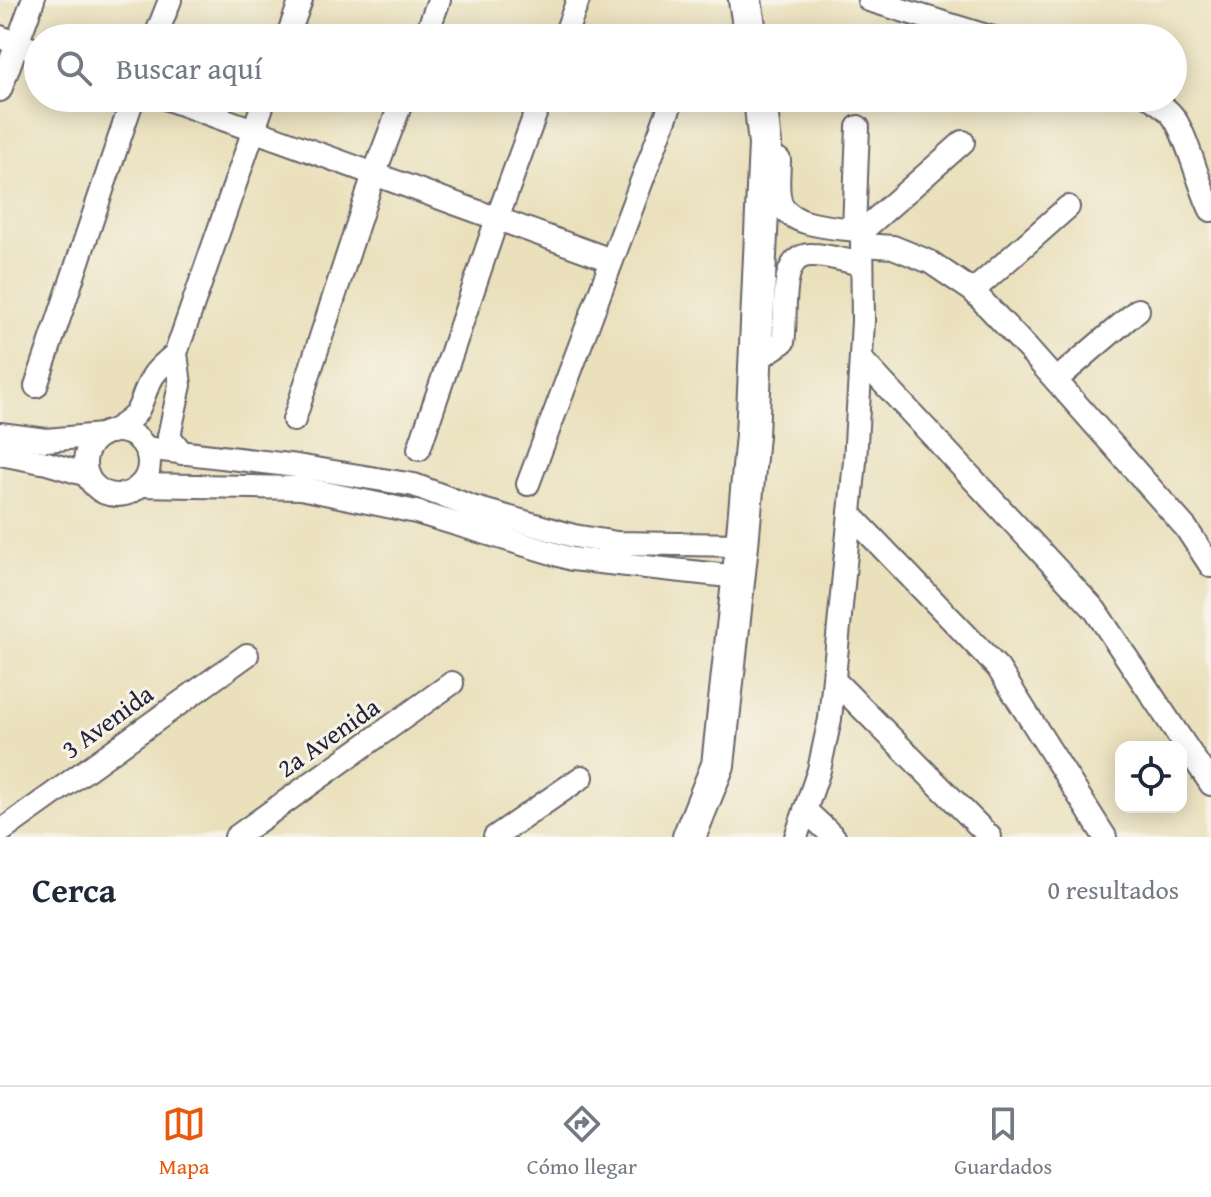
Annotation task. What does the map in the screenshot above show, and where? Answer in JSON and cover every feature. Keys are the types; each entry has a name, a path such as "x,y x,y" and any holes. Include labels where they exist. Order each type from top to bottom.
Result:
{"main road":[{"path":"745,0 749,24"},
{"path":"689,837 718,765 742,545 755,361 765,144 762,112"}],"street":[{"path":"0,90 8,40 33,0"},
{"path":"161,24 170,0"},
{"path":"292,24 301,0"},
{"path":"430,24 439,0"},
{"path":"569,24 578,0"},
{"path":"869,0 947,24"},
{"path":"36,386 128,112"},
{"path":"204,112 611,260"},
{"path":"182,453 169,436 180,385 176,353 260,112"},
{"path":"294,420 374,174 398,112"},
{"path":"419,449 536,112"},
{"path":"528,484 668,112"},
{"path":"1169,112 1181,129 1211,210"},
{"path":"796,837 819,770 830,719 850,514 861,359 858,127"},
{"path":"755,361 783,342 786,282 790,265 800,256 860,242 963,142"},
{"path":"765,144 779,158 781,202 787,213 860,242 893,247 930,262 973,291 1186,528 1211,566"},
{"path":"973,291 1068,207"},
{"path":"1056,380 1138,310"},
{"path":"145,448 148,468 140,485 126,494 111,495 96,488 87,475 85,457 94,441 133,419 142,406 153,374 176,353"},
{"path":"861,359 1095,610 1211,784"},
{"path":"0,434 46,440 106,434 131,435 145,448 297,466 414,485 472,507 574,536 617,543 742,545"},
{"path":"0,454 87,475"},
{"path":"140,485 301,488 416,512 572,559 738,577"},
{"path":"850,514 998,668 1105,837"},
{"name":"3 Avenida","path":"0,832 247,655"},
{"path":"834,680 990,837"},
{"name":"2a Avenida","path":"236,837 452,683"},
{"path":"495,837 582,777"},
{"path":"805,810 834,837"}]}
